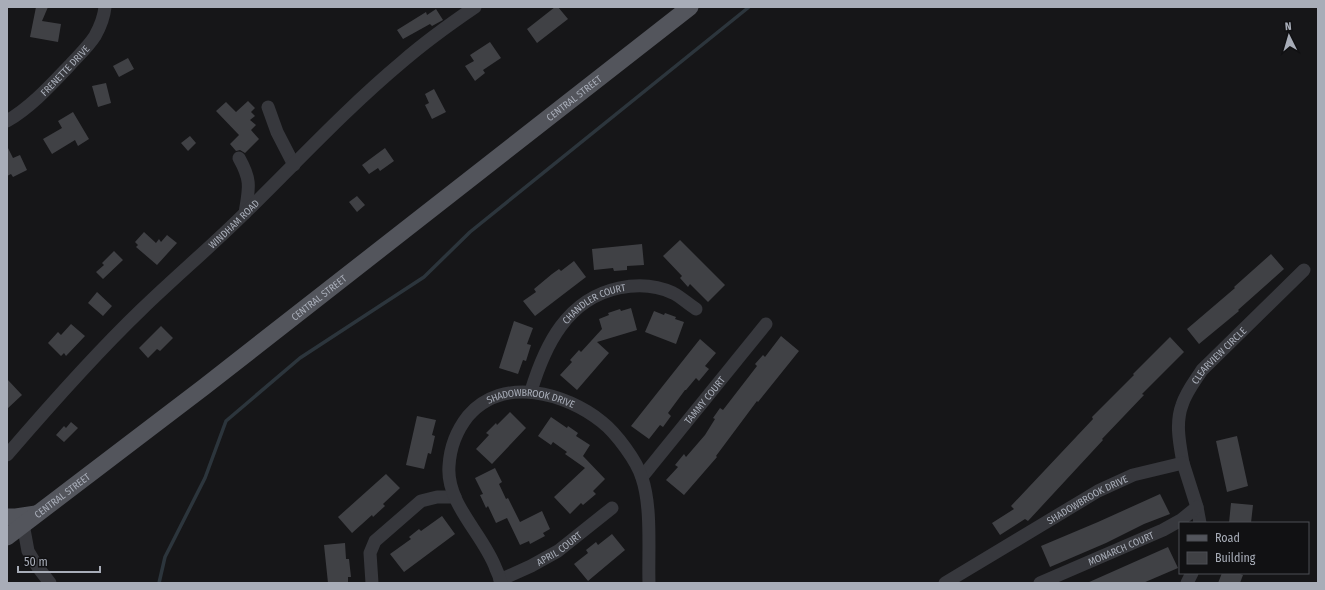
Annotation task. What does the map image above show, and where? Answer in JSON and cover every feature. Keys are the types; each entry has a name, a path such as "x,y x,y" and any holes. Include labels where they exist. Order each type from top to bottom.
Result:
{"main road":[{"name":"CENTRAL STREET","path":"7,537 204,387 690,7"},
{"path":"7,516 29,519"}],"street":[{"name":"FRENETTE DRIVE","path":"7,121 24,110 43,93 87,46 95,36 101,24 105,7"},
{"name":"WINDHAM ROAD","path":"7,455 32,425 114,336 245,213 364,96 402,61 475,7"},
{"path":"268,107 279,137 294,165"},
{"path":"240,158 247,171 249,183 245,213"},
{"name":"CLEARVIEW CIRCLE","path":"1183,464 1179,432 1179,416 1182,405 1194,382 1202,370 1304,270"},
{"name":"CHANDLER COURT","path":"531,392 548,344 569,315 589,298 619,288 637,285 650,286 674,294 696,309"},
{"name":"TAMMY COURT","path":"642,477 766,324"},
{"name":"SHADOWBROOK DRIVE","path":"500,582 490,554 455,497 449,476 450,456 456,436 472,412 491,399 514,392 531,392 576,405 589,412 617,437 636,464 642,477 647,495 648,583"},
{"path":"1183,464 1197,507 1200,522"},
{"name":"SHADOWBROOK DRIVE","path":"944,583 1098,491 1133,476 1183,464"},
{"path":"372,583 370,553 375,541 421,501 437,497 455,497"},
{"name":"MONARCH COURT","path":"1040,583 1163,530 1181,520 1197,507"},
{"name":"APRIL COURT","path":"500,582 558,551 612,508"},
{"path":"29,519 28,551 50,583"},
{"path":"1187,583 1192,574"}],"building":[{"path":"36,7 48,7 42,21 61,24 58,42 30,37"},
{"path":"555,7 558,7 568,19 537,43 527,29"},
{"path":"436,9 443,20 432,26 430,24 403,39 397,30 426,12 427,15"},
{"path":"490,42 501,58 483,70 485,73 475,81 465,66 474,61 470,55"},
{"path":"128,58 134,69 119,77 113,66"},
{"path":"106,83 111,103 98,107 92,86"},
{"path":"434,89 446,112 432,119 425,105 429,103 425,94"},
{"path":"248,101 255,108 251,112 255,116 250,120 256,125 251,130 259,139 245,153 240,150 236,151 230,144 239,135 216,111 226,102 236,112"},
{"path":"73,112 89,139 78,146 75,140 52,154 43,139 62,128 58,121"},
{"path":"190,136 196,143 188,151 181,143"},
{"path":"7,146 13,158 20,155 27,170 13,177 11,174 7,176"},
{"path":"385,148 394,161 380,171 378,168 369,174 362,165"},
{"path":"357,196 365,205 357,212 349,202"},
{"path":"144,232 156,243 159,239 161,242 167,235 177,243 157,265 136,247 138,245 135,242"},
{"path":"680,240 725,285 708,302 690,284 688,287 680,278 682,276 663,256"},
{"path":"642,244 644,265 627,266 627,270 614,271 613,268 594,270 592,249"},
{"path":"114,251 123,260 103,279 96,272 104,265 102,263"},
{"path":"1271,254 1284,269 1238,310 1239,311 1199,344 1187,329 1235,288 1234,287"},
{"path":"574,261 586,277 535,316 523,301 536,292 534,289 552,274 559,269 561,271"},
{"path":"97,292 112,306 103,316 88,303"},
{"path":"631,308 637,330 597,342 609,353 577,390 560,375 572,362 570,360 579,350 581,352 602,329 599,319 609,315 608,313 620,309 621,311"},
{"path":"654,311 664,315 665,313 676,317 675,319 684,322 676,344 645,332"},
{"path":"514,321 533,328 527,344 531,345 526,361 523,360 518,374 499,368"},
{"path":"71,324 85,336 66,356 64,353 61,356 48,343 58,332 61,335"},
{"path":"161,326 173,338 160,351 157,349 148,358 139,348"},
{"path":"781,336 799,351 758,402 757,401 716,456 717,457 684,495 666,480 678,467 675,465 684,454 686,457 705,435 715,419 713,418 720,408 723,410 757,366 755,364 763,355 765,357"},
{"path":"1170,337 1184,352 1142,394 1144,395 1028,521 1025,519 1000,535 992,523 1014,509 1011,506 1093,419 1092,417"},
{"path":"700,339 716,353 705,366 709,369 699,381 696,378 685,390 668,413 671,416 663,427 660,425 649,439 631,426"},
{"path":"7,379 22,395 7,409"},
{"path":"510,412 526,428 492,464 476,449 489,435 486,433 496,423 497,425"},
{"path":"417,416 436,420 432,435 435,436 431,454 428,453 424,469 406,465"},
{"path":"551,417 567,428 568,426 578,433 576,436 590,445 583,456 605,479 593,491 596,494 583,505 581,503 570,514 554,497 585,468 565,454 567,452 553,442 551,445 538,436"},
{"path":"71,422 78,428 64,442 56,435 64,426 66,428"},
{"path":"1237,436 1248,486 1227,492 1216,441"},
{"path":"495,468 502,482 499,484 520,522 542,511 550,529 543,533 545,536 530,544 529,541 520,545 507,518 496,523 488,506 486,508 480,495 483,494 475,478"},
{"path":"386,474 400,488 383,504 385,506 373,517 372,515 352,533 338,517"},
{"path":"1160,494 1170,514 1144,524 1106,543 1050,567 1041,546"},
{"path":"1231,503 1253,505 1251,522 1229,522"},
{"path":"442,516 455,534 404,572 390,554 411,539 409,537 419,529 421,531"},
{"path":"612,534 625,550 588,581 574,564 588,553 586,550 596,542 598,545"},
{"path":"345,543 346,559 349,559 351,577 348,577 348,583 328,583 324,545"},
{"path":"1168,547 1178,568 1143,583 1087,583"},
{"path":"1222,574 1243,575 1240,583 1218,583"}],"waterway":[{"path":"159,583 165,557 205,478 226,421 300,358 424,277 470,232 749,7"}]}
